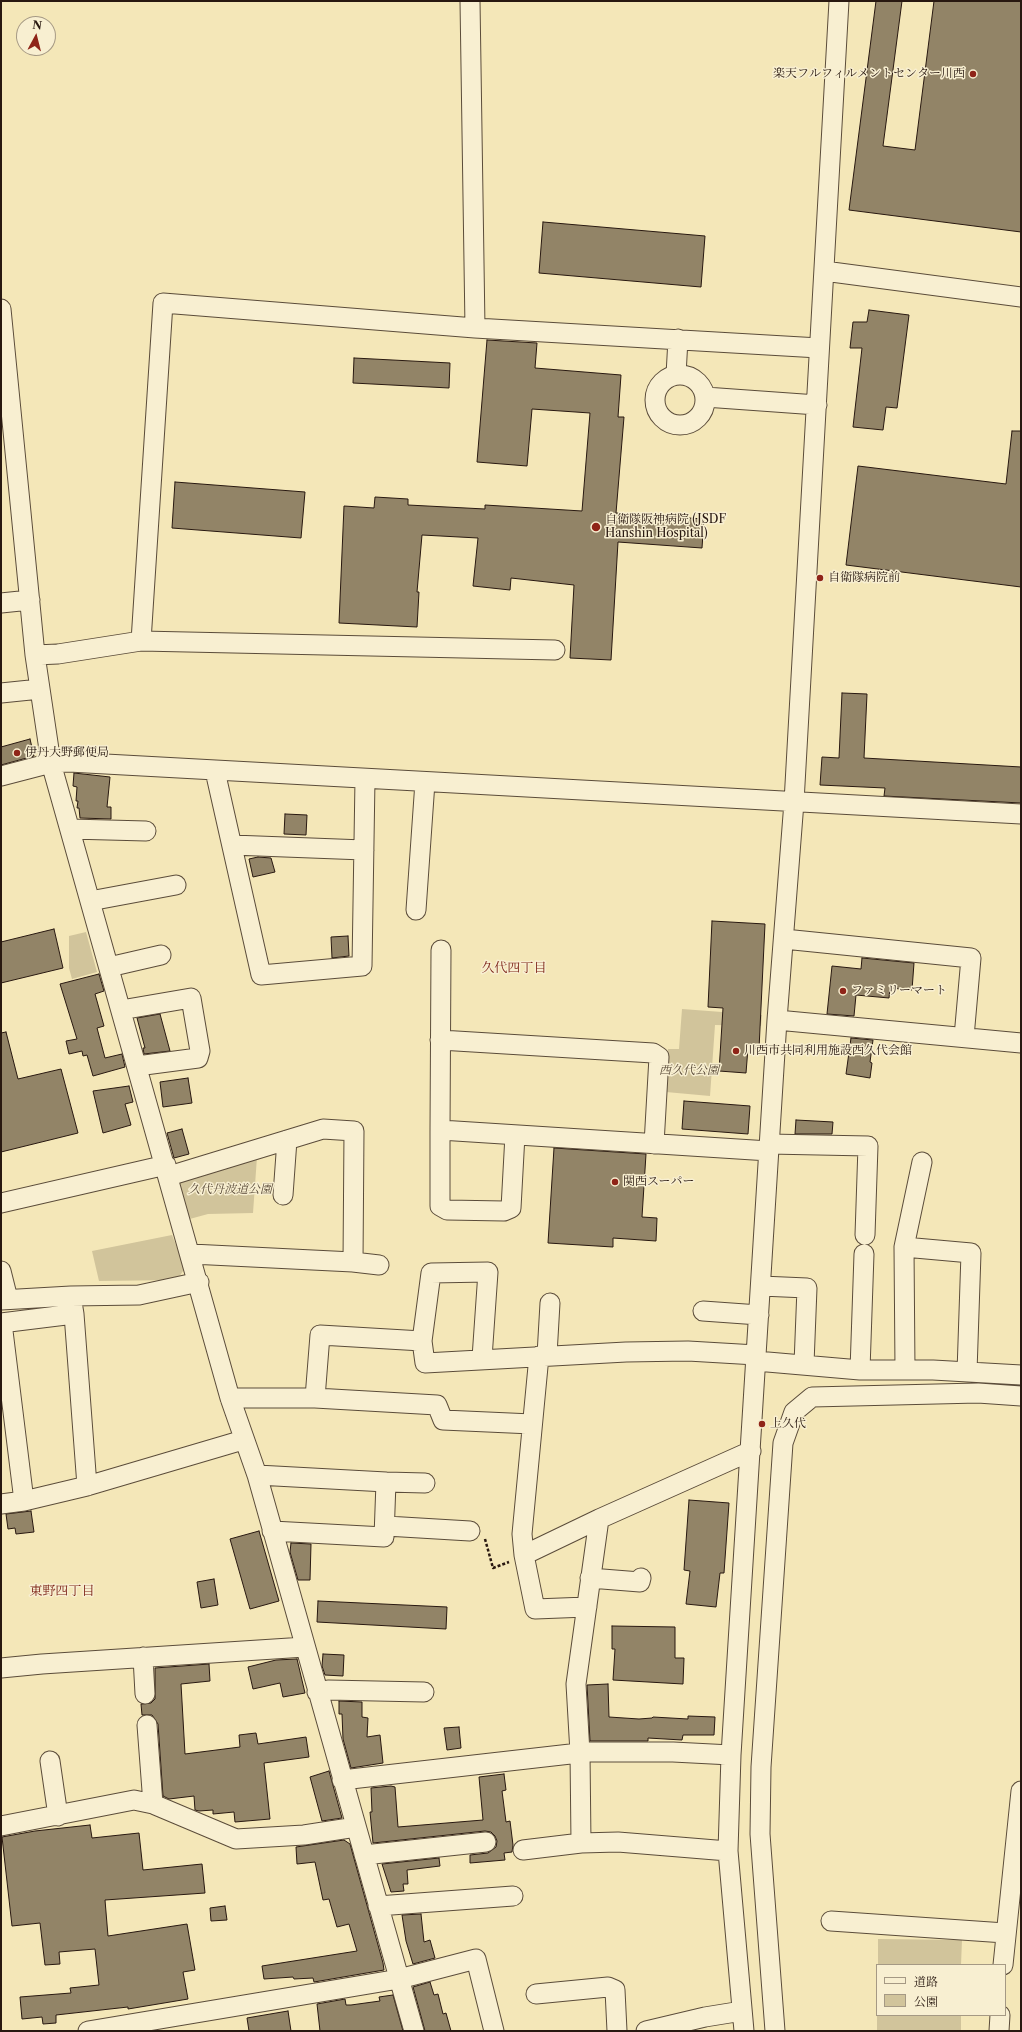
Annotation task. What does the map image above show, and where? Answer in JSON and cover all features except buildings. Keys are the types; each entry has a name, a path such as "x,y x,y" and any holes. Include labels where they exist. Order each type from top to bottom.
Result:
{"street":[{"path":"470,1 475,328"},
{"path":"744,2031 728,1851 731,1755 777,1020 794,802 839,1"},
{"path":"824,271 1021,297"},
{"path":"141,641 163,303 475,328 819,348"},
{"path":"1,309 35,655 51,763 199,1282 230,1398 243,1440 257,1475 317,1692 414,2031"},
{"path":"676,375 678,339"},
{"path":"676,375 688,376 695,379 701,385 706,397 702,412 697,419 686,424 672,423 663,418 657,410 655,396 658,388 665,380 676,375"},
{"path":"706,397 817,405"},
{"path":"1,603 30,600"},
{"path":"35,655 58,654 141,641 555,650"},
{"path":"1,693 40,689"},
{"path":"1,776 51,763 69,762 172,766 215,771 1021,814"},
{"path":"215,771 261,974 362,966 365,779"},
{"path":"416,910 410,886 425,782"},
{"path":"70,829 146,831"},
{"path":"232,845 364,850"},
{"path":"90,901 176,885"},
{"path":"784,939 971,958 964,1037"},
{"path":"441,950 440,1206 447,1210 504,1211 511,1208 515,1135"},
{"path":"109,967 161,955"},
{"path":"121,1010 191,998 200,1051 198,1058 137,1066"},
{"path":"777,1020 1021,1043"},
{"path":"440,1040 653,1053 659,1057 654,1144"},
{"path":"1,1203 167,1171 287,1140 322,1129 354,1125 353,1262"},
{"path":"440,1130 654,1144 769,1147 868,1146 860,1370"},
{"path":"284,1194 287,1140"},
{"path":"905,1370 904,1247 922,1162"},
{"path":"904,1247 971,1253 967,1372"},
{"path":"191,1254 353,1262 379,1265"},
{"path":"1,1271 5,1299 73,1305"},
{"path":"482,1358 488,1272 432,1273 422,1341 425,1363 543,1355 688,1351 860,1370 905,1370 1021,1375"},
{"path":"24,1501 1,1323 73,1305 139,1295 199,1282"},
{"path":"760,1286 806,1288 804,1364"},
{"path":"550,1304 532,1424 522,1534 524,1555 535,1609 586,1607"},
{"path":"73,1305 87,1486"},
{"path":"703,1311 759,1315"},
{"path":"315,1398 320,1335 422,1341"},
{"path":"775,2031 760,1834 761,1767 784,1443 794,1412 812,1397 978,1393 1021,1396"},
{"path":"230,1398 315,1398 437,1405 443,1420 532,1424"},
{"path":"1,1504 24,1501 87,1486 243,1440"},
{"path":"524,1555 599,1518 751,1451"},
{"path":"257,1475 425,1483"},
{"path":"272,1531 384,1536 386,1526 386,1482"},
{"path":"581,1844 580,1753 576,1684 599,1518"},
{"path":"386,1526 470,1531"},
{"path":"590,1578 640,1582"},
{"path":"1,1668 305,1647"},
{"path":"143,1657 145,1694"},
{"path":"317,1692 328,1690 424,1692"},
{"path":"147,1725 153,1804"},
{"path":"342,1780 580,1753 673,1752 731,1755"},
{"path":"50,1761 58,1816"},
{"path":"1003,1964 1005,1933 1021,1791"},
{"path":"1,1826 134,1800 153,1804 236,1839 304,1835 356,1827"},
{"path":"364,1855 486,1842"},
{"path":"523,1850 618,1842 728,1851"},
{"path":"378,1906 513,1896"},
{"path":"831,1921 1005,1933"},
{"path":"88,2031 399,1979 476,1959 494,2031"},
{"path":"536,1994 608,1987 615,1990 617,2031"},
{"path":"646,2031 705,2017 742,2011"},
{"path":"998,2031 1000,2016"}],"path":[{"path":"470,1531 484,1534 493,1568 524,1555"}],"green space":[{"path":"86,932 97,972 72,979 69,968 69,936"},
{"name":"西久代公園","path":"682,1009 762,1015 761,1026 715,1025 710,1096 666,1092 668,1049 679,1049"},
{"name":"久代丹波道公園","path":"257,1157 253,1213 208,1214 186,1220 174,1181"},
{"path":"172,1235 185,1268 177,1280 99,1281 92,1251"},
{"path":"878,1939 962,1940 961,1964 878,1964"},
{"path":"877,2016 961,2016 961,2031 877,2031"}],"place":[{"name":"楽天フルフィルメントセンター川西","path":"973,74"},
{"name":"自衛隊阪神病院 (JSDF Hanshin Hospital)","path":"596,527"},
{"name":"自衛隊病院前","path":"820,578"},
{"name":"伊丹大野郵便局","path":"17,753"},
{"name":"ファミリーマート","path":"843,991"},
{"name":"川西市共同利用施設西久代会館","path":"736,1051"},
{"name":"関西スーパー","path":"615,1182"},
{"name":"上久代","path":"762,1424"}],"district":[{"name":"久代四丁目","path":"514,968"},
{"name":"東野四丁目","path":"62,1591"}]}
